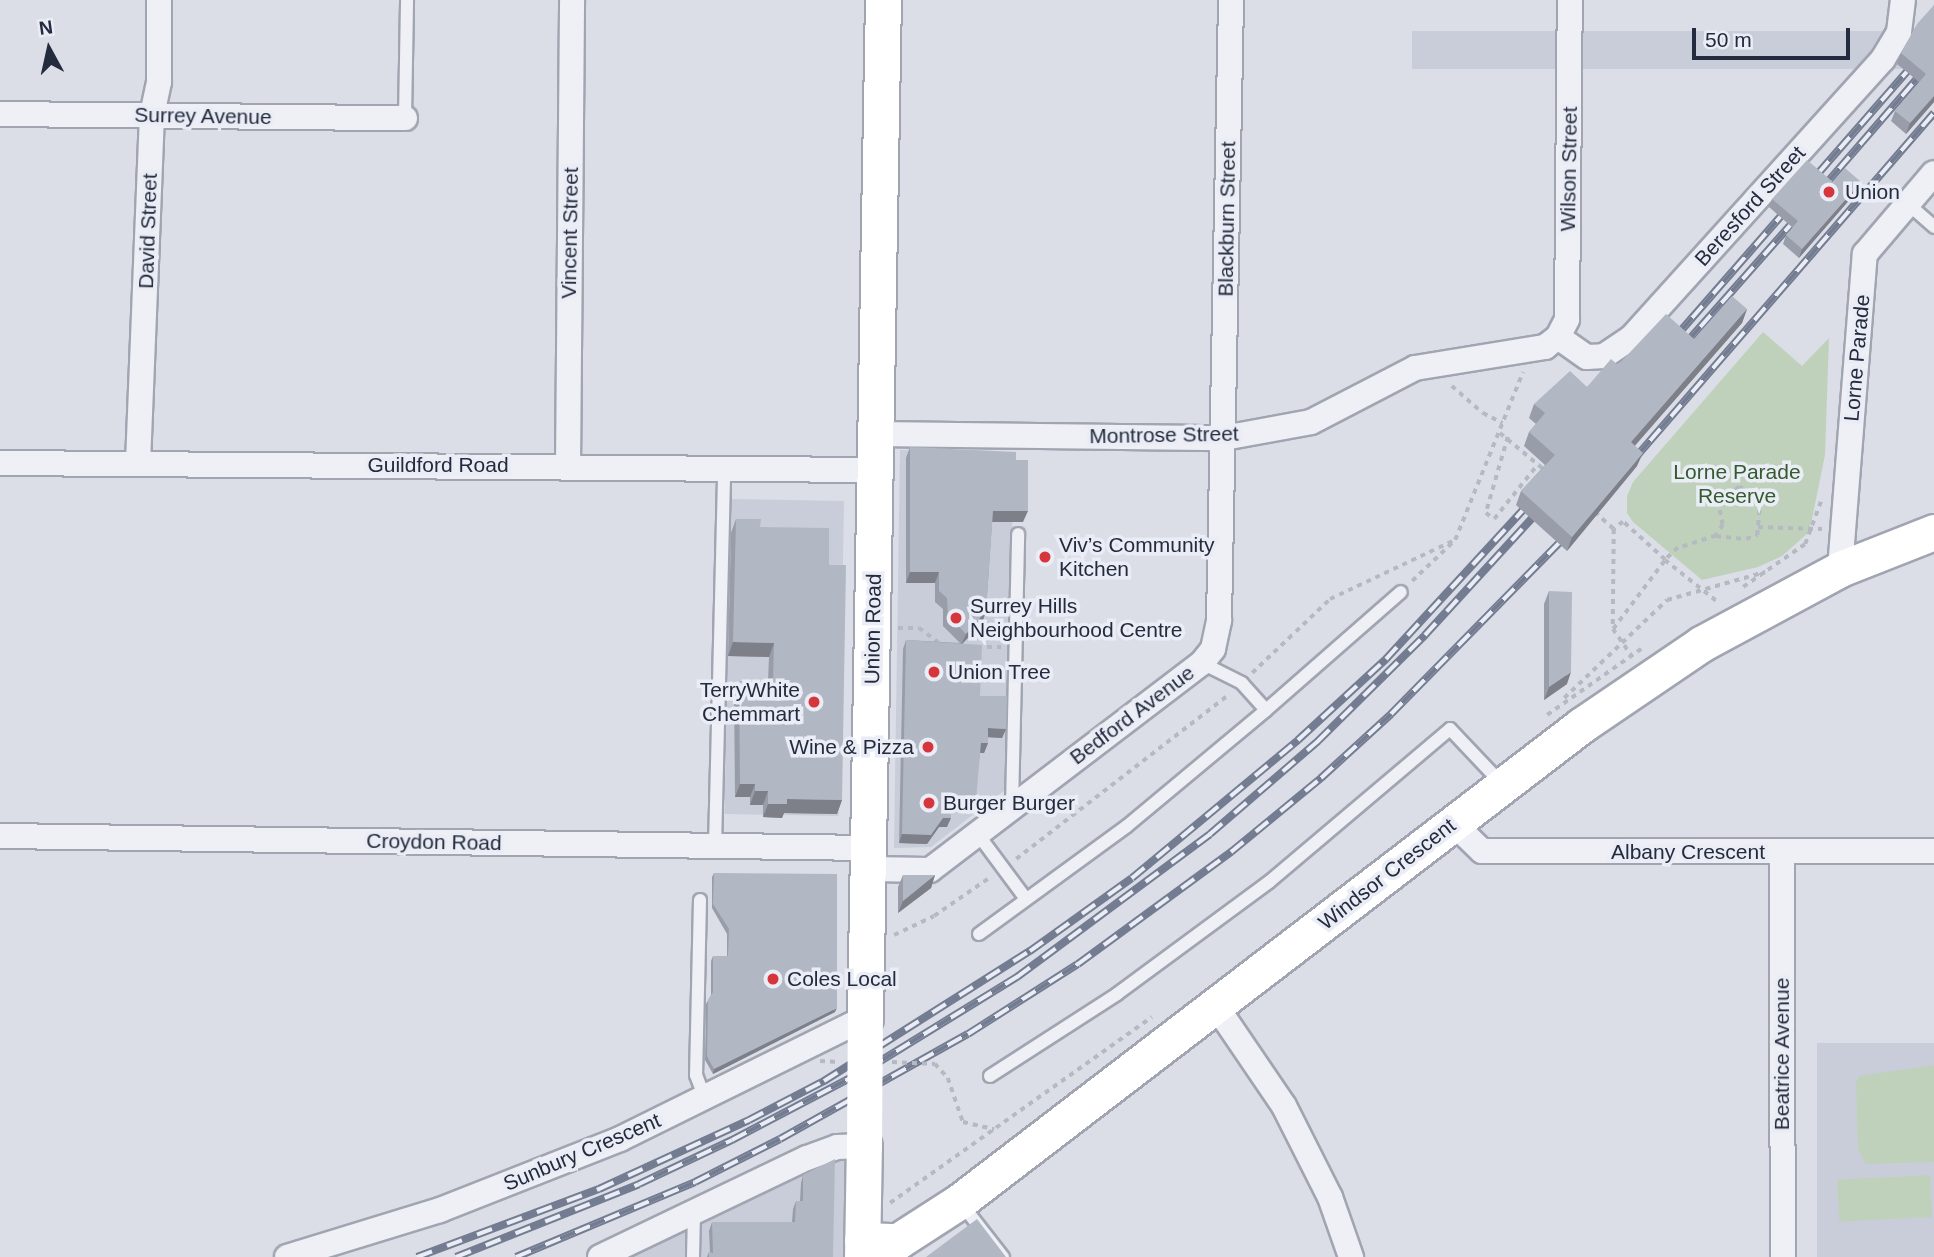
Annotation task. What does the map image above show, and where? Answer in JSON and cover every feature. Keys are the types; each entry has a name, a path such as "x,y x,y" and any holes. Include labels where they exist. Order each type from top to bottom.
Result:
{"street":[{"name":"David Street","path":"138,463 152,116 159,82 159,0"},
{"name":"Vincent Street","path":"568,467 572,0"},
{"name":"Union Road","path":"862,1248 883,0"},
{"name":"Blackburn Street","path":"1224,438 1231,0"},
{"name":"Wilson Street","path":"1558,337 1567,319 1570,0"},
{"name":"Beresford Street","path":"1558,337 1587,357 1604,356 1631,338 1883,59 1899,32 1903,0"},
{"name":"Surrey Avenue","path":"0,114 405,118"},
{"name":"Lorne Parade","path":"1840,569 1865,254 1934,173"},
{"name":"Montrose Street","path":"876,434 1224,438 1311,422 1415,368 1488,353 1545,347 1558,337"},
{"name":"Bedford Avenue","path":"869,859 930,870 1202,663 1213,649 1219,620 1224,438"},
{"name":"Guildford Road","path":"0,463 876,470"},
{"name":"Windsor Crescent","path":"862,1248 898,1241 960,1201 1582,724 1701,644 1840,569 1934,533"},
{"name":"Albany Crescent","path":"1453,823 1482,851 1934,851"},
{"name":"Croydon Road","path":"0,836 715,846 869,859"},
{"name":"Beatrice Avenue","path":"1782,852 1783,1257"},
{"path":"1216,1006 1284,1106 1330,1198 1351,1257"},
{"name":"Sunbury Crescent","path":"287,1257 440,1209 621,1139 865,1018"},
{"path":"600,1257 807,1158 837,1147 864,1146"}],"lane":[{"path":"405,118 407,0"},
{"path":"1908,204 1934,227"},
{"path":"715,846 724,468"},
{"path":"1012,806 1018,534"},
{"path":"979,933 1127,826 1401,592"},
{"path":"1202,663 1242,683 1266,710"},
{"path":"990,1076 1117,994 1269,882 1450,729 1503,785"},
{"path":"977,834 1026,900"},
{"path":"700,900 696,1075 705,1098"},
{"path":"960,1201 1003,1257"},
{"path":"693,1257 694,1214"}],"path":[{"path":"1401,592 1455,540 1522,376 1526,351"},
{"path":"1415,368 1458,388 1482,413 1503,423"},
{"path":"1500,433 1548,473"},
{"path":"1508,437 1486,513 1494,519 1538,464"},
{"path":"1613,629 1665,560 1678,548 1716,536 1746,539 1757,534 1760,499 1739,487 1720,510 1723,525 1716,536"},
{"path":"1738,591 1795,554 1814,528 1825,488"},
{"path":"1586,505 1614,529 1613,629 1631,655"},
{"path":"1614,529 1623,522 1719,604"},
{"path":"1758,527 1843,531"},
{"path":"892,936 934,915 1002,869 1242,683 1331,599 1455,540"},
{"path":"1543,719 1622,645 1659,605 1700,588 1767,572"},
{"path":"1708,610 1729,597"},
{"path":"873,627 919,628 935,642 948,643"},
{"path":"1553,709 1653,642"},
{"path":"973,646 1016,647"},
{"path":"888,1204 997,1128 974,1128 963,1122 948,1078"}],"shaded area":[{"path":"1412,31 1934,31 1934,69 1412,69"},
{"path":"900,450 1016,452 1008,610 1009,787 931,847 894,848"},
{"path":"730,499 844,501 838,816 725,814"},
{"path":"1817,1043 1934,1043 1934,1257 1817,1257"},
{"path":"864,1146 862,1257 600,1257"}],"green space":[{"name":"Lorne Parade Reserve","path":"1763,332 1802,366 1829,338 1825,455 1812,519 1808,533 1782,556 1758,567 1702,580 1633,522 1627,513 1627,496 1633,482"},
{"path":"1934,1065 1934,1162 1866,1164 1858,1150 1856,1082 1859,1076"},
{"path":"1930,1175 1932,1217 1839,1222 1837,1180"}],"building":[{"path":"1934,5 1934,96 1910,123 1895,111 1926,74 1901,53 1917,24"},
{"path":"1807,160 1833,182 1845,168 1861,182 1802,249 1786,235 1798,221 1772,199"},
{"path":"1732,296 1747,309 1631,442 1643,453 1572,537 1521,491 1555,455 1529,432 1545,413 1534,404 1570,371 1587,387 1611,359 1618,365 1666,314 1694,339"},
{"path":"910,447 1016,452 1016,460 1028,460 1028,511 993,511 986,611 966,634 948,615 947,598 939,591 939,572 910,572"},
{"path":"736,519 761,519 760,527 829,528 829,565 846,565 842,800 787,799 787,804 768,804 768,791 755,791 755,784 740,784 739,681 773,681 774,643 733,642"},
{"path":"1549,591 1572,592 1571,672 1549,687"},
{"path":"906,640 982,645 980,696 1007,696 1006,729 988,728 988,743 981,743 976,800 951,800 951,818 943,818 931,835 902,834"},
{"name":"Coles Local","path":"714,873 837,874 837,1008 714,1069 707,1056 708,1000 713,992 713,956 728,956 729,929 713,904"},
{"path":"903,875 935,875 903,901"},
{"path":"835,1159 833,1257 709,1257 709,1252 713,1253 712,1222 795,1222 796,1201 803,1201 803,1175"},
{"path":"977,1219 1006,1257 926,1257"}],"railway":[{"path":"1671,342 1934,41"},
{"path":"1818,193 1934,59"},
{"path":"1629,465 1934,113"},
{"path":"1679,351 1802,212"},
{"path":"417,1257 599,1189 749,1120 824,1081 1030,951 1132,878 1298,740 1386,659 1535,497"},
{"path":"456,1257 639,1184 732,1140 869,1068 1017,977 1210,834 1318,741 1425,635 1546,503"},
{"path":"516,1257 695,1182 780,1139 968,1034 1078,964 1231,852 1321,778 1391,714 1571,531"}],"place":[{"name":"Union","path":"1829,192"},
{"name":"Viv’s Community Kitchen","path":"1045,557"},
{"name":"Surrey Hills Neighbourhood Centre","path":"956,618"},
{"name":"Union Tree","path":"934,672"},
{"name":"TerryWhite Chemmart","path":"814,702"},
{"name":"Wine & Pizza","path":"928,747"},
{"name":"Burger Burger","path":"929,803"},
{"name":"Coles Local","path":"773,979"}]}
